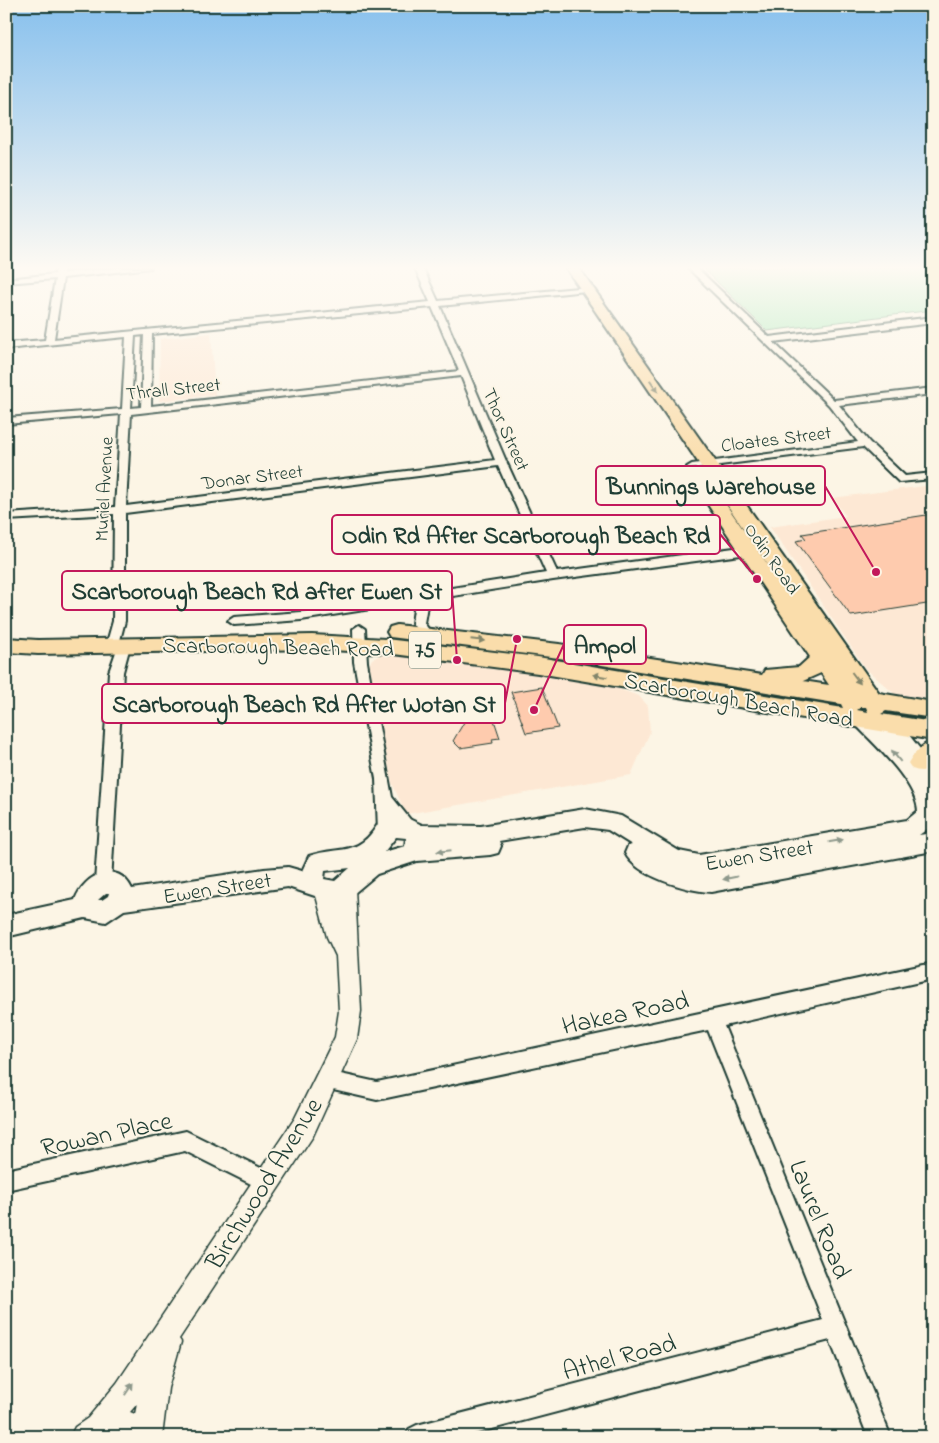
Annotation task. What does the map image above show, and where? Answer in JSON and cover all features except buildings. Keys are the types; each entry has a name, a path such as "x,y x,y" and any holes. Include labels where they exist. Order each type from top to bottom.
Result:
{"main road":[{"name":"Odin Road","path":"611,335 757,549 820,658 847,696 868,710"},
{"name":"Odin Road","path":"757,549 802,599 868,710"},
{"path":"802,599 822,613 874,681 901,704"},
{"name":"Scarborough Beach Road","path":"6,641 117,642 426,634 489,641 847,696"},
{"name":"Scarborough Beach Road","path":"359,636 538,665 868,710 901,704 933,710"},
{"name":"Scarborough Beach Road","path":"6,645 38,647 117,642"},
{"path":"622,661 786,677 800,676 812,670 820,658"},
{"name":"Scarborough Beach Road","path":"868,710 889,724 933,731"},
{"name":"Ewen Street","path":"868,710 924,793 930,806 929,815 913,828 887,842"},
{"path":"889,724 928,765"},
{"name":"Ewen Street","path":"6,916 255,868 317,863 364,856 378,846 386,830 396,828 414,838 484,847 587,829 607,833 668,874 695,882 703,882 887,842 933,842"},
{"name":"Ewen Street","path":"6,926 104,896 288,877 328,888 382,862 403,858 414,838"},
{"path":"317,863 312,876 328,888"}],"street":[{"path":"49,342 50,335"},
{"path":"6,346 117,335"},
{"name":"Muriel Avenue","path":"104,896 119,622 120,510 128,411 131,335"},
{"path":"146,409 148,335"},
{"name":"Thor Street","path":"448,335 501,462 553,576"},
{"path":"760,335 832,403 865,444 904,480 933,476"},
{"path":"765,340 804,335"},
{"name":"Thrall Street","path":"6,420 128,411 463,373"},
{"path":"832,403 933,391"},
{"name":"Cloates Street","path":"700,466 865,444"},
{"name":"Donar Street","path":"6,517 120,510 501,462"},
{"path":"234,621 301,616 553,576 757,549"},
{"path":"422,598 418,626 426,634"},
{"path":"359,636 387,802 386,830"},
{"path":"387,802 414,838"},
{"name":"Birchwood Avenue","path":"92,1432 127,1393 304,1127 346,1039 350,1011 346,953 337,939 328,888"},
{"name":"Hakea Road","path":"327,1080 377,1091 931,974"},
{"name":"Laurel Road","path":"713,1020 880,1437"},
{"name":"Rowan Place","path":"6,1180 186,1141 268,1182"},
{"name":"Birchwood Avenue","path":"147,1437 150,1404 157,1370 175,1320"},
{"name":"Athel Road","path":"417,1437 835,1328"},
{"name":"Birchwood Avenue","path":"92,1432 113,1422 132,1427 141,1437"}],"shaded area":[{"path":"211,335 215,395 159,401 160,339"},
{"path":"933,485 933,702 897,696 866,669 770,527 846,516 832,498"},
{"path":"387,652 487,665 604,684 639,696 648,706 650,732 631,775 406,814 392,783 368,667 372,659"}],"place":[{"name":"Bunnings Warehouse","path":"876,572"},
{"name":"Odin Rd After Scarborough Beach Rd","path":"757,579"},
{"name":"Scarborough Beach Rd After Wotan St","path":"517,639"},
{"name":"Scarborough Beach Rd after Ewen St","path":"457,660"},
{"name":"Ampol","path":"534,710"}]}
